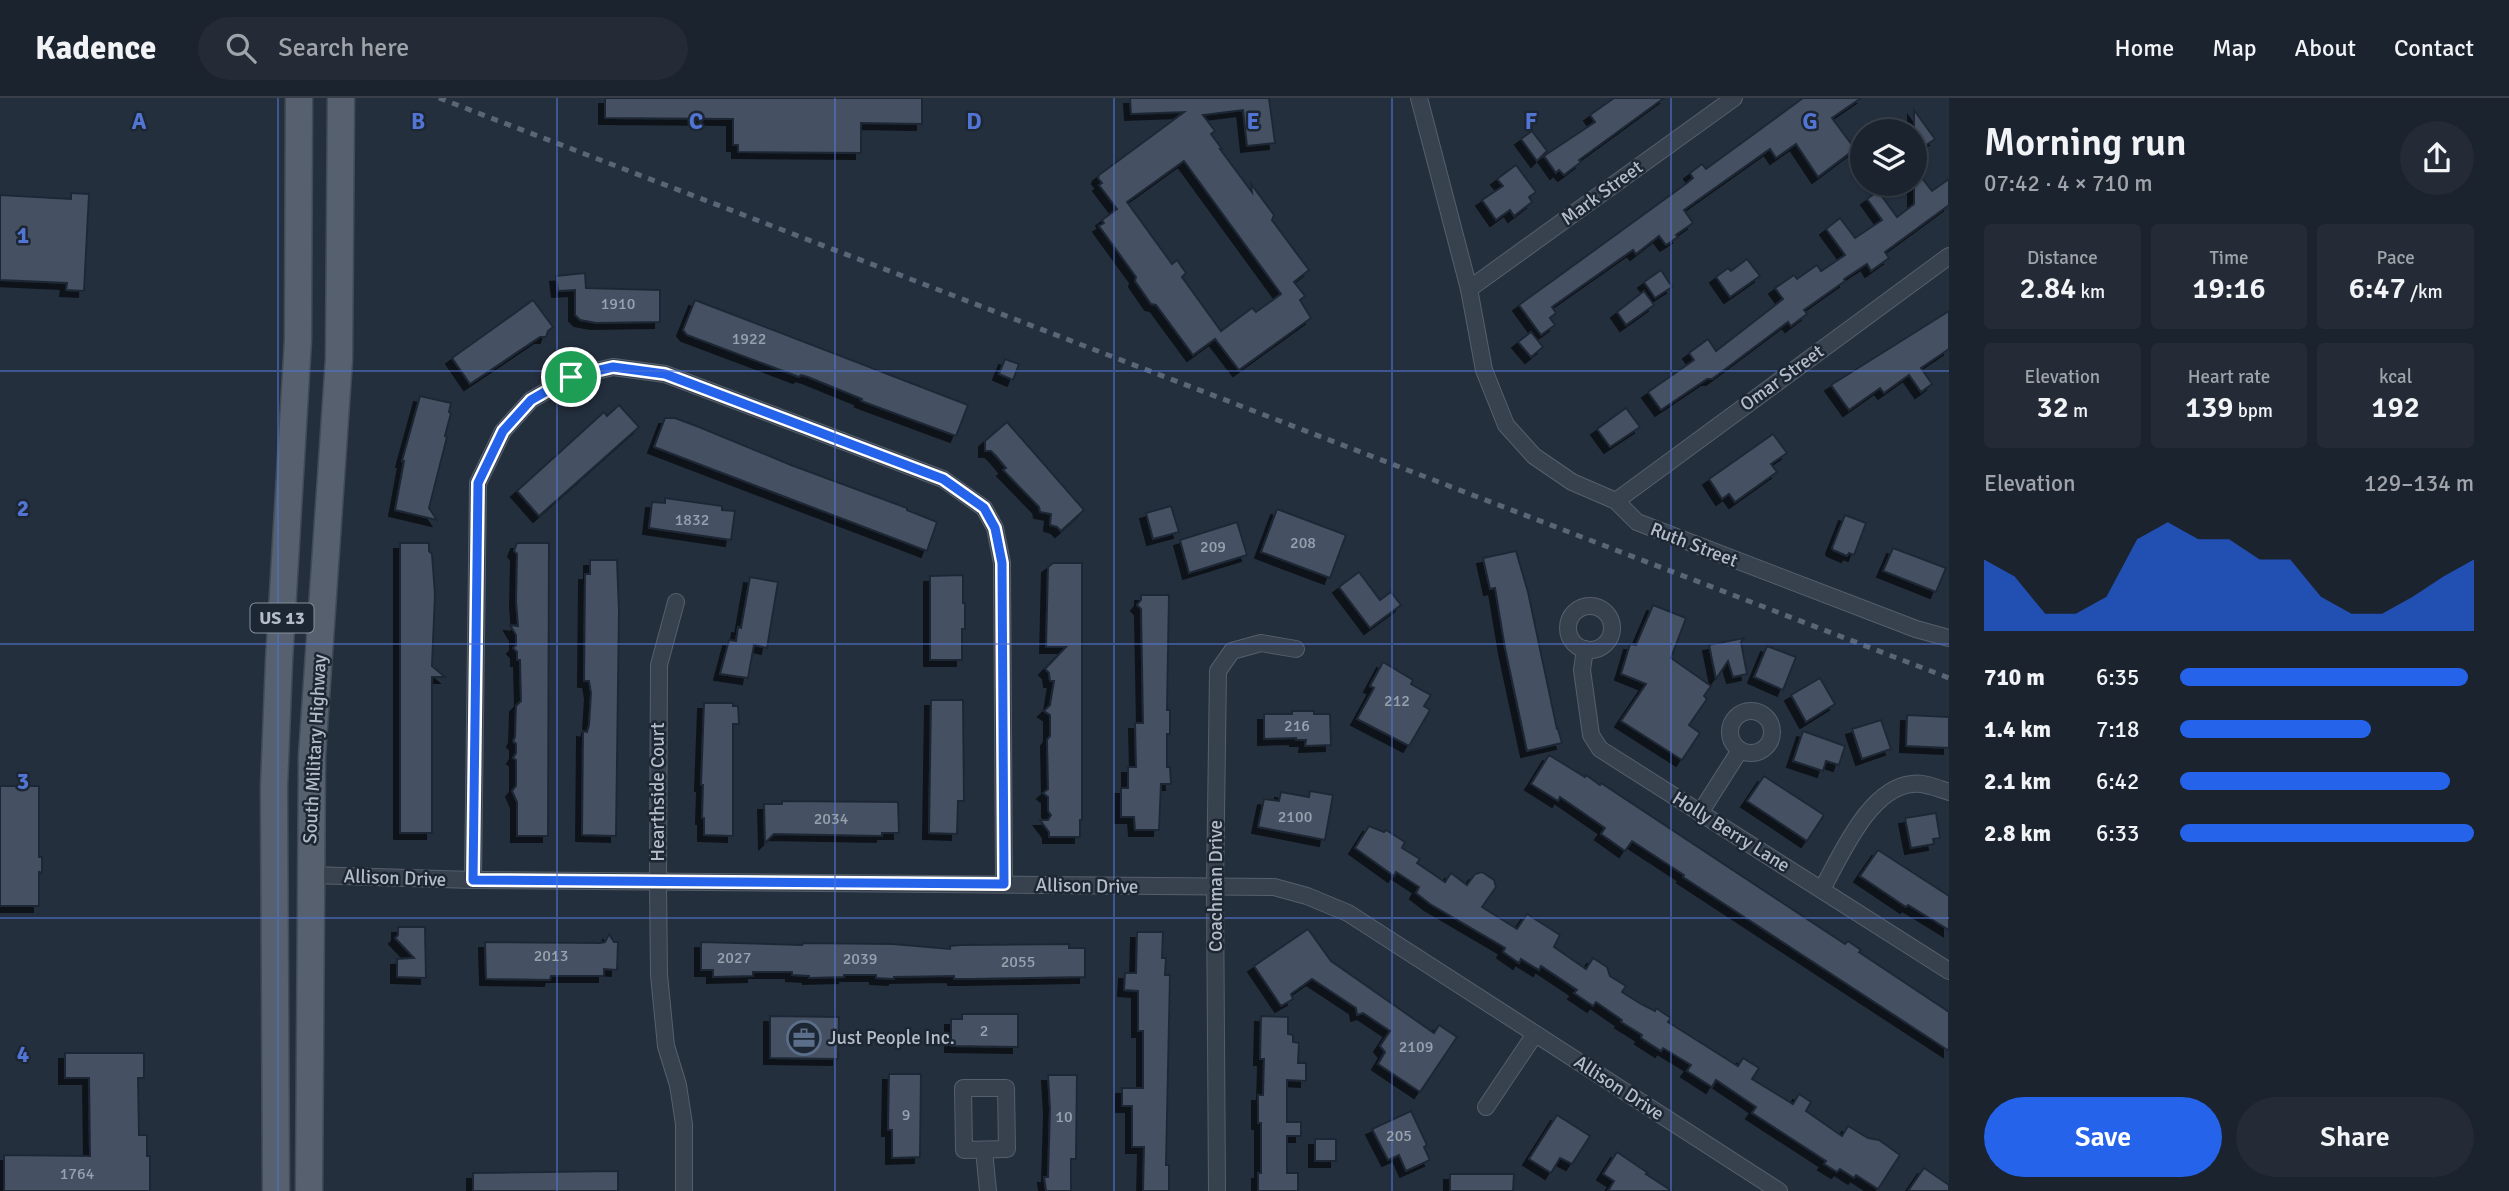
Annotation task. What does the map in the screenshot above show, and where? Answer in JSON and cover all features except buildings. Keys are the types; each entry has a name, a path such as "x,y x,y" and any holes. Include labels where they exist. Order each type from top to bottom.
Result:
{"main road":[{"name":"South Military Highway","path":"276,1191 274,788 298,340 299,98"},
{"name":"South Military Highway","path":"309,1191 312,756 339,359 341,106"}],"street":[{"name":"Ruth Street","path":"1419,98 1469,289 1484,370 1506,425 1534,456 1572,482 1616,501 1637,522 1916,629 1949,638"},
{"name":"Mark Street","path":"1469,289 1734,98"},
{"name":"Omar Street","path":"1616,501 1949,256"},
{"path":"473,880 478,483 503,431 531,400 571,377 613,367 665,374 930,474 943,479 984,508 995,528 1002,563 1004,884"},
{"name":"Hearthside Court","path":"676,602 659,665 659,975 666,1046 678,1085 684,1124 684,1191"},
{"name":"Coachman Drive","path":"1217,1191 1215,888 1218,671 1232,650 1261,643 1296,649"},
{"name":"Holly Berry Lane","path":"1585,649 1582,670 1591,735 1600,749 1949,971"},
{"path":"1700,813 1740,750"},
{"path":"1822,889 1860,824 1887,792 1915,783 1949,792"},
{"name":"Allison Drive","path":"310,875 473,880 1274,887 1307,896 1348,913 1779,1191"},
{"path":"1486,1107 1535,1034"},
{"path":"964,1088 1006,1088 1007,1149 985,1150 964,1150 964,1088"},
{"path":"985,1150 988,1191"}],"railway":[{"path":"439,98 1949,678"}],"place":[{"name":"Just People Inc.","path":"804,1038"}],"route":[{"path":"613,367 665,374 943,479 984,508 995,528 1002,563 1004,884 473,880 478,483 503,431 531,400 571,377 613,367"}]}
